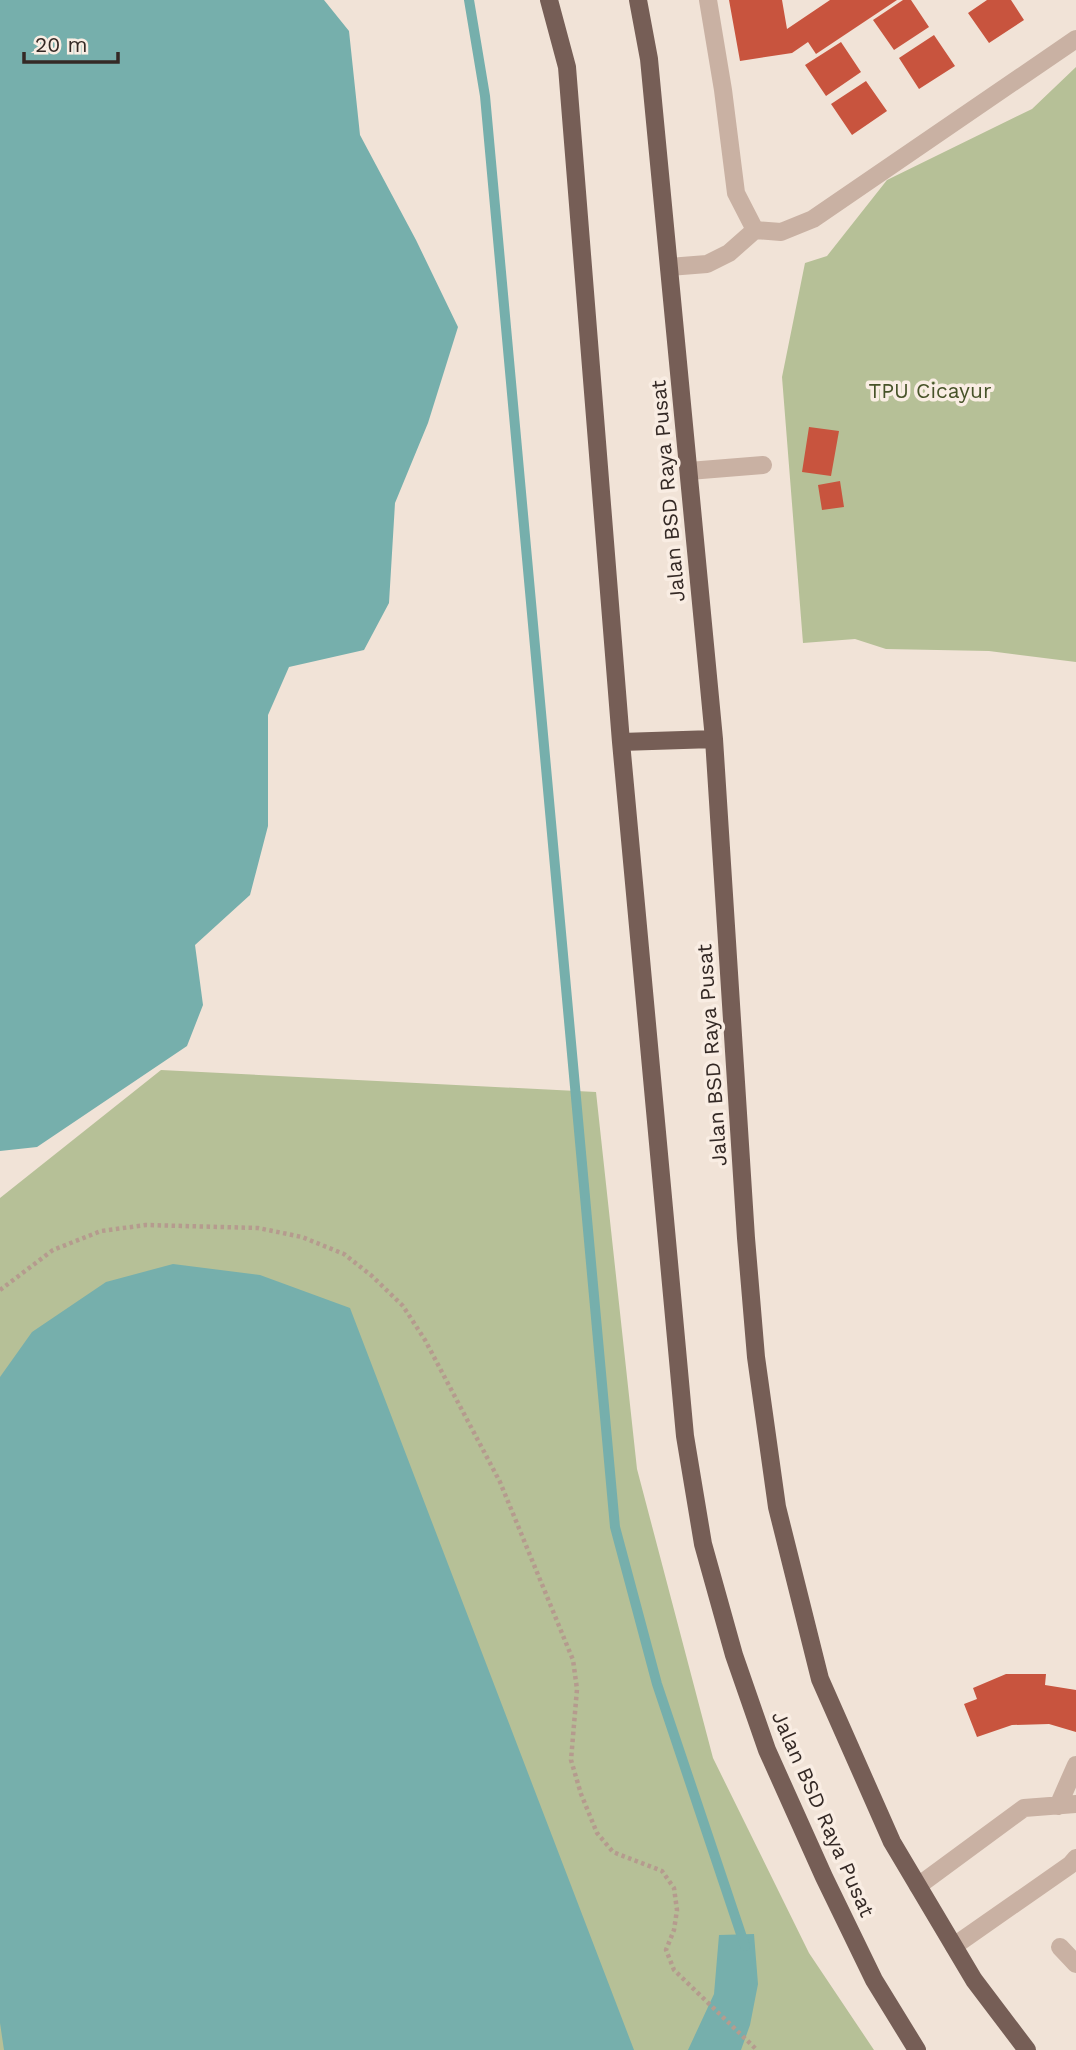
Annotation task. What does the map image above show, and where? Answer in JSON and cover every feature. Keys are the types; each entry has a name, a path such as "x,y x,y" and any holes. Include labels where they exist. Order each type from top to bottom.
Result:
{"main road":[{"name":"Jalan BSD Raya Pusat","path":"549,0 567,67 621,742 684,1436 703,1544 734,1655 767,1750 874,1980 917,2050"},
{"name":"Jalan BSD Raya Pusat","path":"638,0 649,59 714,739 747,1251 756,1357 777,1507 820,1679 892,1842 974,1980 1027,2050"},
{"path":"621,742 714,739"}],"street":[{"path":"708,0 736,193 755,230"},
{"path":"669,267 707,264 729,253 755,230 781,232 813,219 1076,39"},
{"path":"689,471 763,465"},
{"path":"918,1886 1024,1808 1067,1805 1076,1765"},
{"path":"954,1946 1070,1865 1076,1858"},
{"path":"1060,1947 1076,1964"}],"path":[{"path":"0,1290 53,1250 100,1231 146,1225 246,1228 302,1237 344,1254 403,1306 425,1340 500,1482 573,1660 577,1689 571,1760 597,1833 613,1852 662,1871 674,1888 677,1910 674,1930 666,1950 674,1970 756,2050"}],"green space":[{"name":"TPU Cicayur","path":"1076,67 1076,662 989,651 886,649 855,639 803,643 782,377 805,263 827,256 887,180 1032,109"},
{"path":"161,1070 596,1092 637,1469 713,1758 809,1953 874,2050 0,2050 0,1198"}],"water":[{"path":"0,0 324,0 349,31 360,135 416,240 458,327 428,423 395,503 389,603 364,650 289,667 268,715 268,826 250,895 195,945 203,1005 187,1046 37,1147 0,1151"},
{"path":"173,1264 260,1275 350,1308 634,2050 4,2050 0,2023 0,1377 32,1332 106,1282"},
{"path":"754,1934 758,1984 750,2025 741,2050 688,2050 714,1994 719,1935"}],"building":[{"path":"729,0 782,0 787,29 830,0 897,0 816,54 808,42 792,53 740,61"},
{"path":"903,0 911,0 929,27 894,50 873,20"},
{"path":"987,0 1011,0 1024,20 989,43 968,13"},
{"path":"934,35 955,66 919,89 899,58"},
{"path":"841,42 861,72 826,96 805,65"},
{"path":"866,81 887,111 852,135 831,104"},
{"path":"809,427 839,431 831,476 802,472"},
{"path":"840,481 844,507 822,510 818,485"},
{"path":"1006,1674 1046,1674 1045,1685 1076,1690 1076,1732 1049,1724 1012,1725 977,1737 964,1704 977,1699 973,1688"}],"waterway":[{"path":"469,0 485,96 615,1527 657,1684 745,1946"}]}
